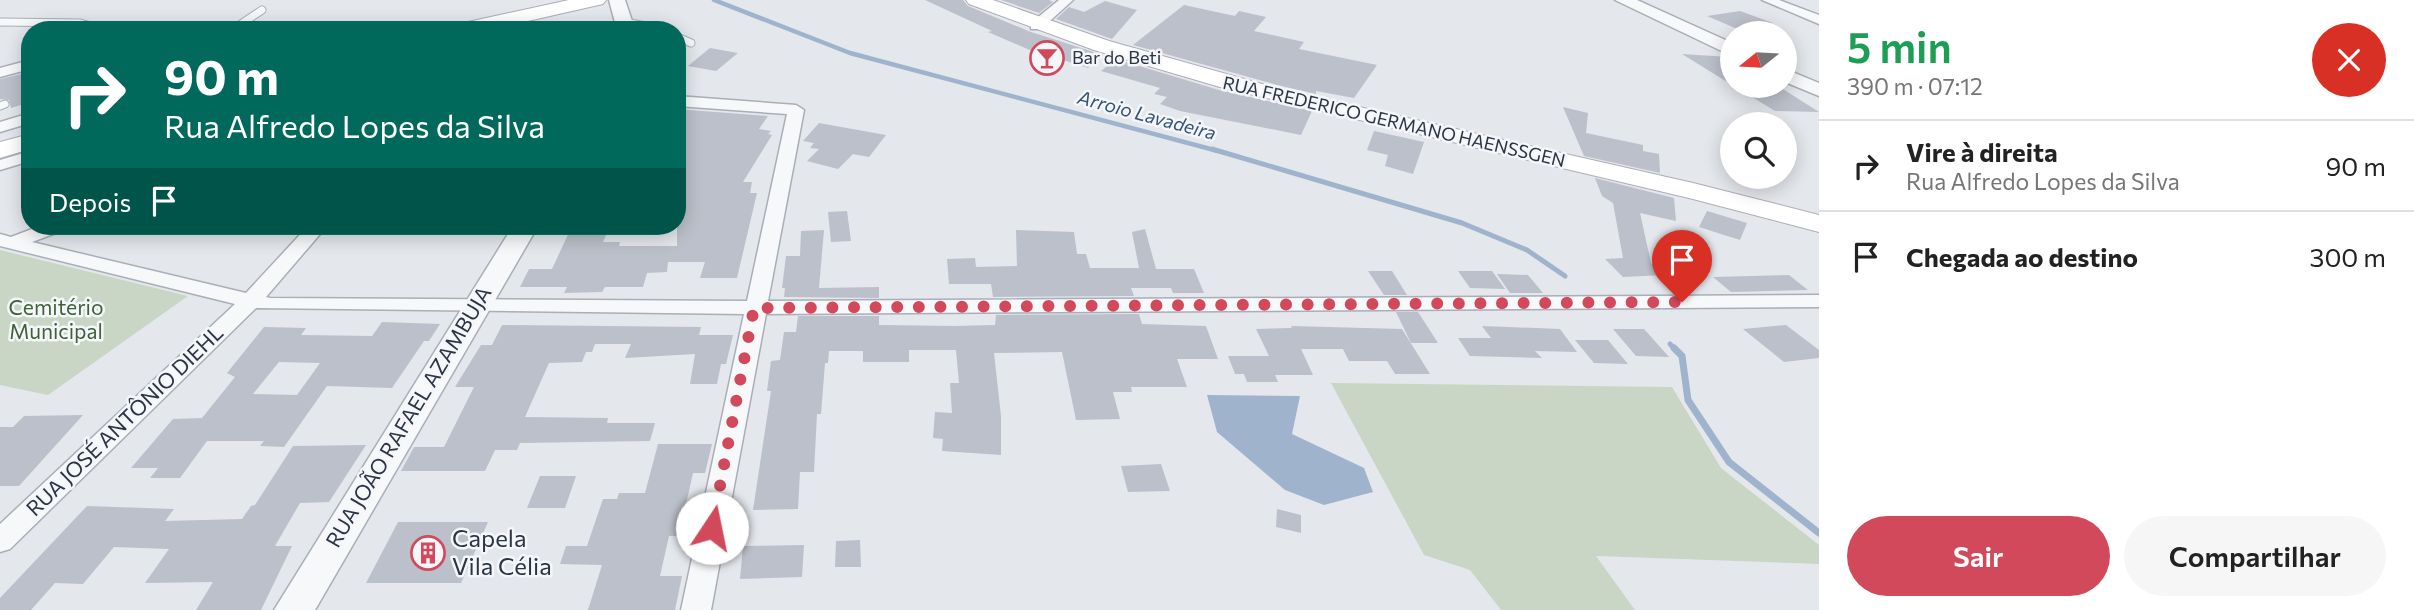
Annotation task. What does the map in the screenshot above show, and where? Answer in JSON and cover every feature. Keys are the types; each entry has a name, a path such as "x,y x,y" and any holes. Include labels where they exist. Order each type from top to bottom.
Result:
{"main road":[{"path":"500,21 596,0"},
{"name":"RUA FREDERICO GERMANO HAENSSGEN","path":"976,0 1036,26 1099,48 1227,83 1535,156 1714,195 1819,224"},
{"path":"0,150 21,144"}],"street":[{"path":"617,0 623,21"},
{"path":"1036,26 1067,0"},
{"path":"1623,0 1720,45"},
{"path":"1768,0 1817,18"},
{"path":"0,73 21,67"},
{"path":"1797,80 1819,90"},
{"path":"686,102 796,110 754,308 696,610"},
{"path":"0,127 21,121"},
{"path":"0,165 21,159"},
{"path":"6,242 28,235"},
{"name":"RUA JOSÉ ANTÔNIO DIEHL","path":"0,541 250,302 310,235"},
{"name":"RUA JOÃO RAFAEL AZAMBUJA","path":"294,610 474,306 519,235"},
{"path":"6,242 250,302 754,308 1819,301"}],"lane":[{"path":"246,21 262,10"},
{"path":"0,22 21,22"},
{"path":"686,41 691,43"}],"green space":[{"name":"Cemitério Municipal","path":"0,250 188,296 48,395 0,385"},
{"path":"1331,383 1672,387 1721,468 1819,545 1819,564 1596,556 1635,610 1501,610 1470,570 1424,555"}],"water":[{"path":"1207,395 1300,396 1292,434 1364,468 1373,492 1324,505 1285,490 1217,432"}],"building":[{"path":"925,0 963,0 968,6 1031,32 1100,54 1088,68 1060,59 1055,61 988,32 992,31"},
{"path":"1001,0 1049,0 1053,2 1039,13"},
{"path":"1105,1 1137,10 1112,39 1056,19 1069,7 1084,12"},
{"path":"1184,5 1235,16 1239,11 1266,17 1254,31 1304,42 1299,49 1377,65 1354,98 1316,91 1316,94 1277,85 1133,45"},
{"path":"1740,11 1768,21 1720,22 1707,16"},
{"path":"710,48 738,53 716,71 688,66"},
{"path":"1682,54 1720,56 1720,78"},
{"path":"1116,59 1219,90 1312,111 1301,135 1180,111 1160,104 1167,97 1154,94 1160,88 1101,71"},
{"path":"21,74 21,105 11,108 9,100 0,99 0,79"},
{"path":"1754,98 1797,98 1819,112 1775,111"},
{"path":"1563,107 1588,113 1586,133 1643,145 1643,151 1659,154 1660,173 1584,156"},
{"path":"686,110 768,116 759,129 771,131 768,134 772,135 743,182 752,182 750,193 757,193 737,278 700,278 705,262 668,262 667,272 647,273 643,287 605,287 602,292 564,293 567,287 520,287 529,269 552,269 568,235 606,235 603,242 620,242 619,246 677,246 677,235 686,235"},
{"path":"819,123 886,135 869,157 853,154 838,169 807,161 819,149 810,148 814,143 803,141"},
{"path":"1374,131 1424,142 1413,174 1385,166 1388,155 1367,150"},
{"path":"1595,178 1674,198 1676,221 1640,213 1651,263 1665,275 1623,277 1605,259 1623,258 1613,203 1602,196"},
{"path":"847,211 851,241 831,242 828,212"},
{"path":"1707,211 1747,223 1740,240 1699,227"},
{"path":"1145,229 1156,269 1194,269 1204,293 1173,293 1171,288 1131,288 1134,296 993,297 991,284 949,284 947,259 975,258 976,267 1017,266 1016,230 1074,232 1077,254 1086,254 1090,268 1139,268 1132,232"},
{"path":"824,230 819,288 879,287 879,298 784,297 785,288 782,288 786,256 800,256 801,231"},
{"path":"1368,271 1392,271 1407,295 1384,295"},
{"path":"1458,271 1492,271 1505,289 1470,288"},
{"path":"1497,274 1528,275 1543,293 1510,293"},
{"path":"1789,275 1808,290 1731,292 1713,277"},
{"path":"1396,312 1418,312 1438,343 1411,343"},
{"path":"1139,314 1142,324 1206,326 1218,359 1177,359 1187,387 1131,387 1132,392 1113,392 1120,419 1076,420 1062,352 994,353 1001,416 1001,455 942,451 943,439 933,438 935,412 952,413 950,383 959,383 956,350 909,350 909,362 863,362 863,351 829,351 828,363 825,363 821,414 817,414 814,472 800,472 798,509 753,510 771,391 767,391 771,361 780,360 784,332 796,332 798,316 879,316 879,325 954,326 995,325 996,315"},
{"path":"382,322 440,324 429,341 424,341 392,388 327,386 284,447 260,446 264,441 207,441 180,478 150,478 158,468 131,468 173,419 202,418 235,377 227,373 264,327 306,328 301,335 372,336","holes":["279,362 320,363 297,395 253,394"]},
{"path":"502,325 701,327 699,335 733,335 726,364 721,364 717,384 690,384 695,354 625,358 631,344 595,344 592,352 586,352 582,362 549,363 525,417 608,418 607,423 655,423 650,441 520,443 517,450 495,450 485,471 401,471 414,447 444,447 474,387 455,387 481,345 492,345"},
{"path":"1786,325 1819,350 1819,358 1784,362 1743,329"},
{"path":"1291,326 1402,329 1430,374 1395,374 1387,361 1349,361 1343,349 1301,349 1313,375 1275,375 1278,382 1247,382 1244,374 1235,374 1228,356 1269,356 1256,329 1292,328"},
{"path":"1482,326 1560,329 1577,352 1535,351 1542,358 1470,356 1458,338 1491,338"},
{"path":"1613,329 1644,329 1669,357 1636,356"},
{"path":"1575,340 1608,340 1628,364 1594,363"},
{"path":"83,415 19,486 0,486 0,427 13,427 24,416"},
{"path":"658,444 712,444 705,473 693,473 679,536 669,536 660,576 682,576 675,610 588,610 602,565 560,564 566,546 587,546 603,499 617,499 619,493 645,493"},
{"path":"366,445 329,502 300,503 275,546 292,546 261,610 196,610 213,582 145,583 169,549 114,547 83,584 55,583 31,610 0,610 0,598 87,506 174,509 165,521 242,519 251,506 255,505 293,446"},
{"path":"1161,464 1170,491 1128,492 1121,466"},
{"path":"540,476 576,476 565,508 527,508"},
{"path":"1277,509 1301,515 1301,533 1276,527"},
{"name":"Capela Vila Célia","path":"398,522 488,522 461,583 366,583"},
{"path":"860,540 861,567 835,567 836,541"},
{"path":"804,545 802,577 740,579 743,546"}],"waterway":[{"name":"Arroio Lavadeira","path":"714,0 850,53 1218,151"},
{"name":"Arroio Lavadeira","path":"1212,149 1462,223 1527,250 1565,276"},
{"name":"Arroio Lavadeira","path":"1670,344 1682,356 1688,400 1729,462 1819,533"}],"place":[{"name":"Bar do Beti","path":"1047,58"},
{"name":"Capela Vila Célia","path":"428,553"}],"route":[{"path":"712,528 754,308 1682,302"}]}
